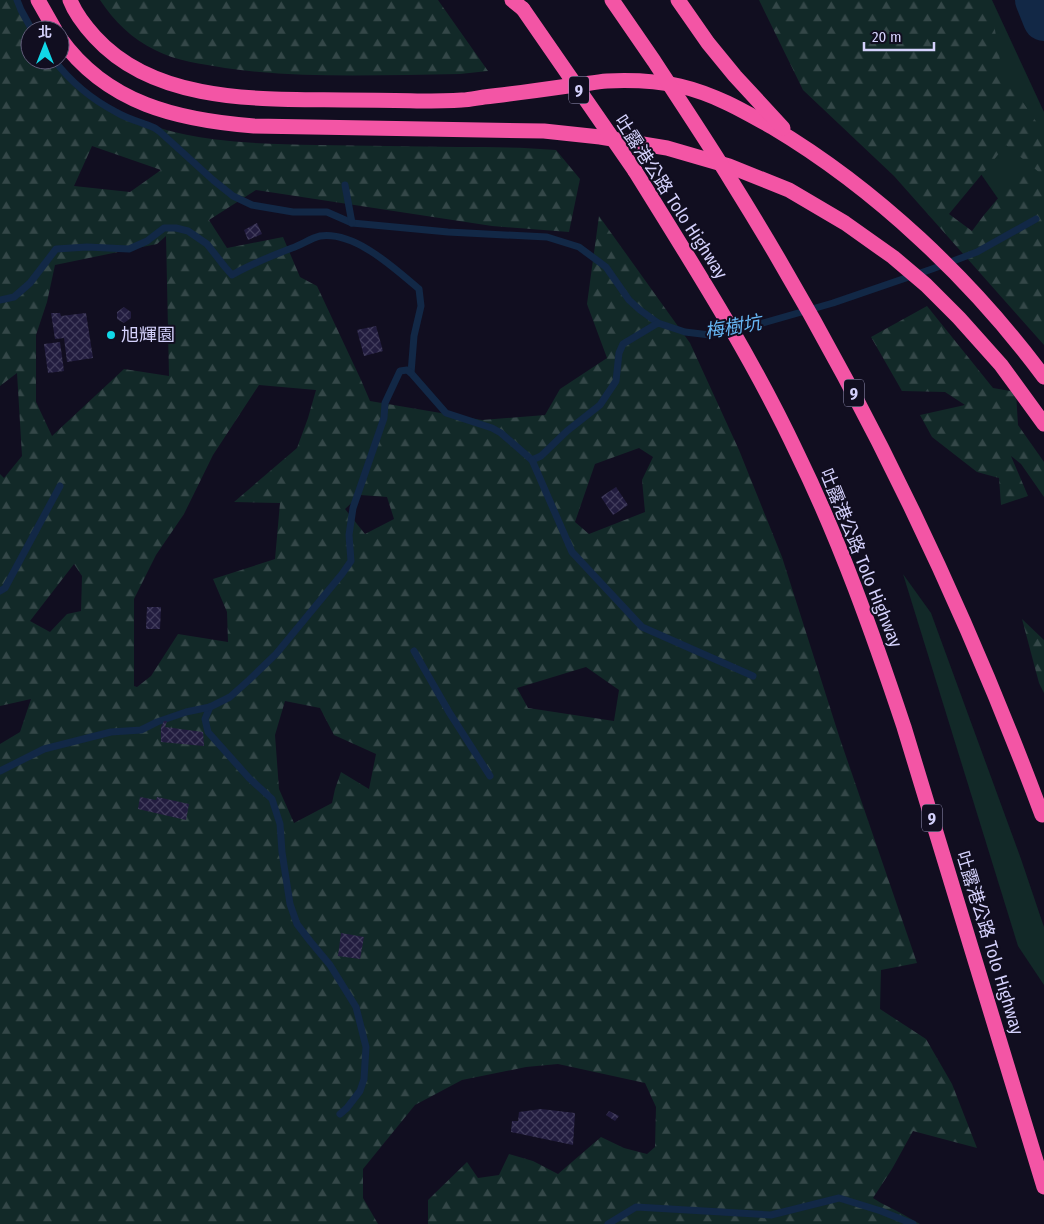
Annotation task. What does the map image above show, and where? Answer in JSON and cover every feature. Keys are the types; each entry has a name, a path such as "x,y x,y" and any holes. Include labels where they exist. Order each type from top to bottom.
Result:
{"highway":[{"path":"38,0 49,20"},
{"path":"70,0 87,29 104,48 137,70 170,84 230,96 370,100 462,100 606,81 639,81 678,86 702,92 736,106 796,141 867,192 913,233 978,298 1023,349 1044,377"},
{"name":"9","path":"612,0 700,130 781,262 843,372 923,533 980,660 1015,742 1043,818"},
{"path":"678,0 708,43 735,76 796,141"},
{"name":"吐露港公路 Tolo Highway","path":"517,3 635,171 712,296 773,404 821,505 851,578 904,728 1044,1187"},
{"path":"70,50 86,68 115,89 147,105 186,117 254,126 544,131 668,148 729,166 789,190 845,223 893,256 959,318 1001,365 1044,424"}],"green space":[{"path":"0,0 19,0 29,20 20,20 20,70 65,70 82,87 111,107 142,122 175,132 209,139 281,144 507,147 556,150 580,179 569,232 492,226 256,190 209,220 227,248 283,237 300,277 317,286 370,401 482,420 545,415 560,389 607,358 587,304 599,216 690,343 739,450 782,557 840,739 917,963 881,970 880,1009 926,1039 952,1084 977,1148 913,1131 873,1198 920,1224 428,1224 428,1200 467,1162 478,1178 499,1175 509,1154 533,1161 558,1174 601,1137 624,1148 647,1154 655,1147 656,1107 645,1083 558,1064 526,1067 462,1080 415,1105 363,1169 363,1198 378,1224 0,1224 0,744 20,732 31,699 0,706 0,474 4,478 22,456 17,373 0,386","holes":["92,146 161,170 130,192 74,186","166,236 169,376 124,369 52,436 36,402 36,335 47,302 55,265 157,244","259,385 316,390 297,448 234,502 280,503 275,559 213,579 227,612 228,642 178,634 151,676 137,687 134,686 134,599 156,555 184,514 213,455","639,448 653,457 642,480 645,512 589,534 575,522 595,464","360,495 387,497 394,519 365,534 345,509","74,564 82,576 81,611 67,614 50,632 30,621","586,667 619,690 614,721 528,708 517,688","285,701 320,708 334,735 376,754 369,789 341,772 332,803 294,823 279,789 275,735"]},
{"path":"100,0 438,0 488,71 460,74 312,75 225,68 180,59 163,54 147,46 117,22"},
{"path":"759,0 990,0 1002,72 1044,133 1044,345 894,176 803,90","holes":["1006,145 1040,173 1037,187 1021,171 972,231 949,214"]},
{"path":"880,0 992,0 1044,112 1044,265 890,43"},
{"path":"927,306 993,388 1016,392 1018,425 1044,462 1044,497 1021,464 1011,456 1028,496 1001,505 999,478 977,472 932,437 920,415 965,405 945,392 902,391 871,337"},
{"path":"903,574 931,613 1021,859 1044,927 1044,985 1018,946"},
{"path":"1022,619 1044,640 1044,693 1039,683"}],"building":[{"path":"257,223 262,234 248,240 244,230"},
{"path":"124,307 131,312 131,318 124,323 117,319 117,312"},
{"path":"51,313 60,313 61,316 86,313 93,358 67,362 64,338 55,339"},
{"path":"376,326 383,351 364,356 357,330"},
{"path":"60,342 64,371 48,373 44,344"},
{"path":"616,487 628,505 613,515 601,497"},
{"path":"147,607 161,607 160,629 146,629"},
{"path":"164,721 167,721 165,727 203,732 204,746 161,742 161,727"},
{"path":"140,797 156,800 157,797 189,804 186,820 138,809"},
{"path":"341,933 364,937 360,959 338,956"},
{"path":"541,1109 575,1113 573,1145 511,1132 512,1121 518,1121 519,1112"},
{"path":"609,1111 619,1116 615,1121 606,1115"}],"waterway":[{"path":"17,0 26,20"},
{"path":"1036,0 1044,20"},
{"path":"63,70 90,96 107,107 132,120 157,129 213,180 233,196 252,205 293,212 327,212 352,223 448,232 547,237 579,247 606,267 629,300 658,323"},
{"path":"345,185 352,223"},
{"name":"梅樹坑","path":"0,300 14,297 30,283 56,249 87,247 129,249 147,241 164,228 188,231 207,244 232,275 261,260 320,236 347,239 386,262 419,289 421,306 414,336 411,373 446,413 492,428 501,433 532,460 541,456 567,431 600,405 616,381 619,353 623,344 658,323 685,332 710,335 763,323 833,303 977,252 1036,219"},
{"path":"0,771 44,749 111,732 141,730 186,712 210,707 230,697 276,654 351,561 349,535 353,508 384,418 385,403 400,371 407,370 411,373"},
{"path":"532,460 572,552 642,627 753,676"},
{"path":"0,591 5,588 60,486"},
{"path":"414,651 449,712 490,776"},
{"path":"210,707 205,719 208,732 249,778 272,799 280,824 290,904 297,924 330,965 356,1007 366,1047 364,1079 360,1091 340,1114"},
{"path":"608,1224 636,1207 771,1215 839,1198 881,1211 913,1224"}],"place":[{"name":"旭輝園","path":"111,335"}]}
